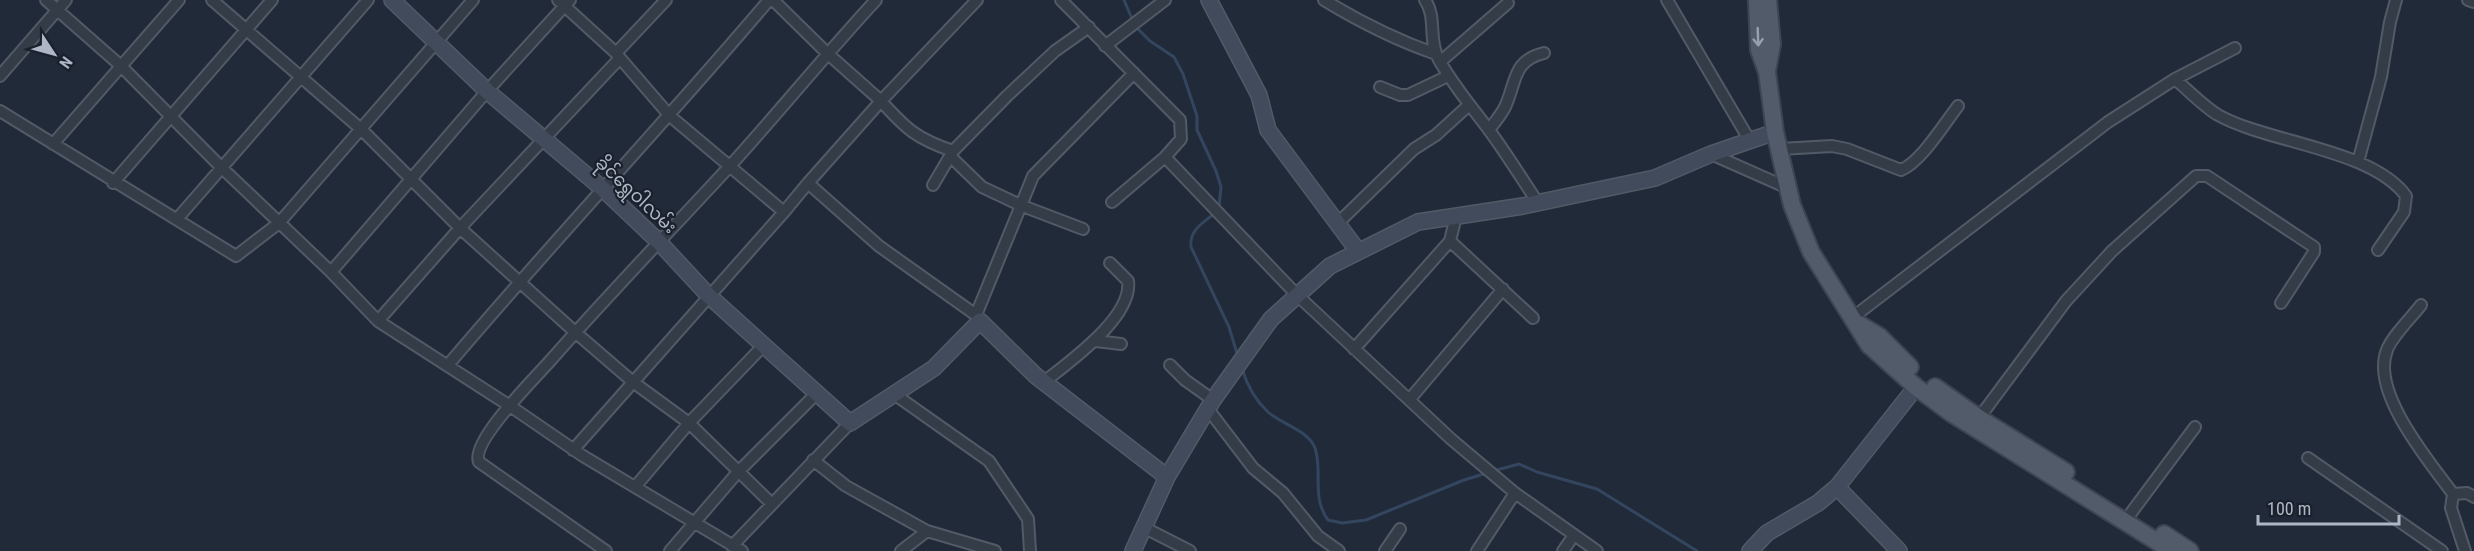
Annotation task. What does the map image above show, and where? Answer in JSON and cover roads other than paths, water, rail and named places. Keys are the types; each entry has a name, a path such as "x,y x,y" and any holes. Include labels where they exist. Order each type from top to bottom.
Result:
{"main road":[{"path":"1757,0 1759,50 1767,72 1775,132 1792,205 1811,252 1869,345 1916,387 1993,441 2153,546 2172,551"},
{"path":"1767,72 1772,44 1768,0"},
{"path":"1854,320 1879,336 1923,379 1979,418 2190,551"}],"street":[{"path":"46,0 121,66 378,321 510,406 573,450 737,548 772,504 850,423 934,368 978,318 1020,205 1033,177 1134,73"},
{"path":"0,76 66,0"},
{"path":"53,144 179,0"},
{"path":"212,0 362,130 460,228 575,332 633,382 689,423 772,504"},
{"path":"113,183 272,0"},
{"path":"177,219 368,0"},
{"name":"ခိုင်ရွှေဝါလမ်း","path":"392,0 488,91 603,189 659,242 709,296 850,423"},
{"path":"0,111 113,183 236,256 279,223 473,0"},
{"path":"378,321 460,228 546,140 666,0"},
{"path":"448,365 520,280 670,116 771,0 881,101 908,130 952,154 982,187 1020,205 1083,229"},
{"path":"606,551 479,462 478,453 482,442 510,406 575,332 730,165 876,0"},
{"path":"573,450 881,101 977,0"},
{"path":"1061,0 1180,120 1181,139 1165,157 1112,202"},
{"path":"1105,46 1165,0"},
{"path":"1209,0 1259,95 1268,130 1358,251"},
{"path":"1324,0 1354,18 1438,58"},
{"path":"1425,0 1432,15 1431,34 1438,58 1448,76 1489,130 1538,203"},
{"path":"1667,0 1750,141"},
{"path":"2358,162 2381,77 2396,0"},
{"path":"2468,0 2474,2"},
{"path":"331,273 564,2 618,56 670,116 784,212"},
{"path":"1438,58 1508,3"},
{"path":"933,185 952,154 1055,51 1089,27"},
{"path":"1854,320 2108,122 2175,80 2235,48"},
{"path":"1489,130 1504,110 1520,68 1530,57 1544,53"},
{"path":"1380,87 1400,95 1408,95 1448,76"},
{"path":"2175,80 2217,114 2358,162 2394,184 2406,196 2404,212 2378,250"},
{"path":"1337,224 1414,149 1436,135 1469,105"},
{"path":"1780,149 1832,146 1847,149 1901,170 1908,167 1919,156 1958,106"},
{"path":"1133,551 1167,477 1210,404 1271,319 1296,294 1330,266 1418,222 1538,203 1655,178 1711,154 1775,132"},
{"path":"1711,154 1790,189"},
{"path":"1165,157 1296,294 1354,349 1495,477 1597,551"},
{"path":"1979,418 2066,301 2112,251 2196,176 2207,176 2314,247 2314,252 2281,303"},
{"path":"808,183 879,246 978,318 1044,382 1167,477"},
{"path":"1354,349 1450,242 1456,216"},
{"path":"1450,242 1533,318"},
{"path":"1044,382 1096,341 1121,307 1129,286 1128,281 1110,263"},
{"path":"1410,399 1503,289"},
{"path":"2421,305 2387,350 2383,372 2392,402 2452,494 2451,508 2465,551"},
{"path":"1096,341 1121,344"},
{"path":"634,488 689,423 764,345"},
{"path":"1170,365 1210,404 1253,468 1283,494 1318,536 1339,551"},
{"path":"1750,551 1767,533 1818,503 1838,487 1916,387"},
{"path":"670,551 738,472 817,393"},
{"path":"894,394 989,461 1028,519 1030,551"},
{"path":"2131,513 2195,427"},
{"path":"2308,458 2442,551"},
{"path":"813,460 846,486 927,531 995,551"},
{"path":"1838,487 1899,551"},
{"path":"1477,551 1515,493"},
{"path":"2452,494 2467,494 2474,497"},
{"path":"1143,527 1190,551"},
{"path":"1385,551 1400,529"},
{"path":"902,551 927,531"},
{"path":"1563,551 1574,535"}],"waterway":[{"path":"1124,0 1133,21"},
{"path":"1136,27 1150,41 1174,57 1183,74 1197,116 1197,130 1221,187 1219,208"},
{"path":"1215,213 1195,231 1191,247 1229,327 1238,357"},
{"path":"1242,369 1252,392 1263,407 1273,416 1307,436 1312,442 1317,457 1320,502 1328,520 1342,523 1366,520 1464,480 1487,473"},
{"path":"1493,471 1519,464 1537,472 1597,489 1697,551"}]}
